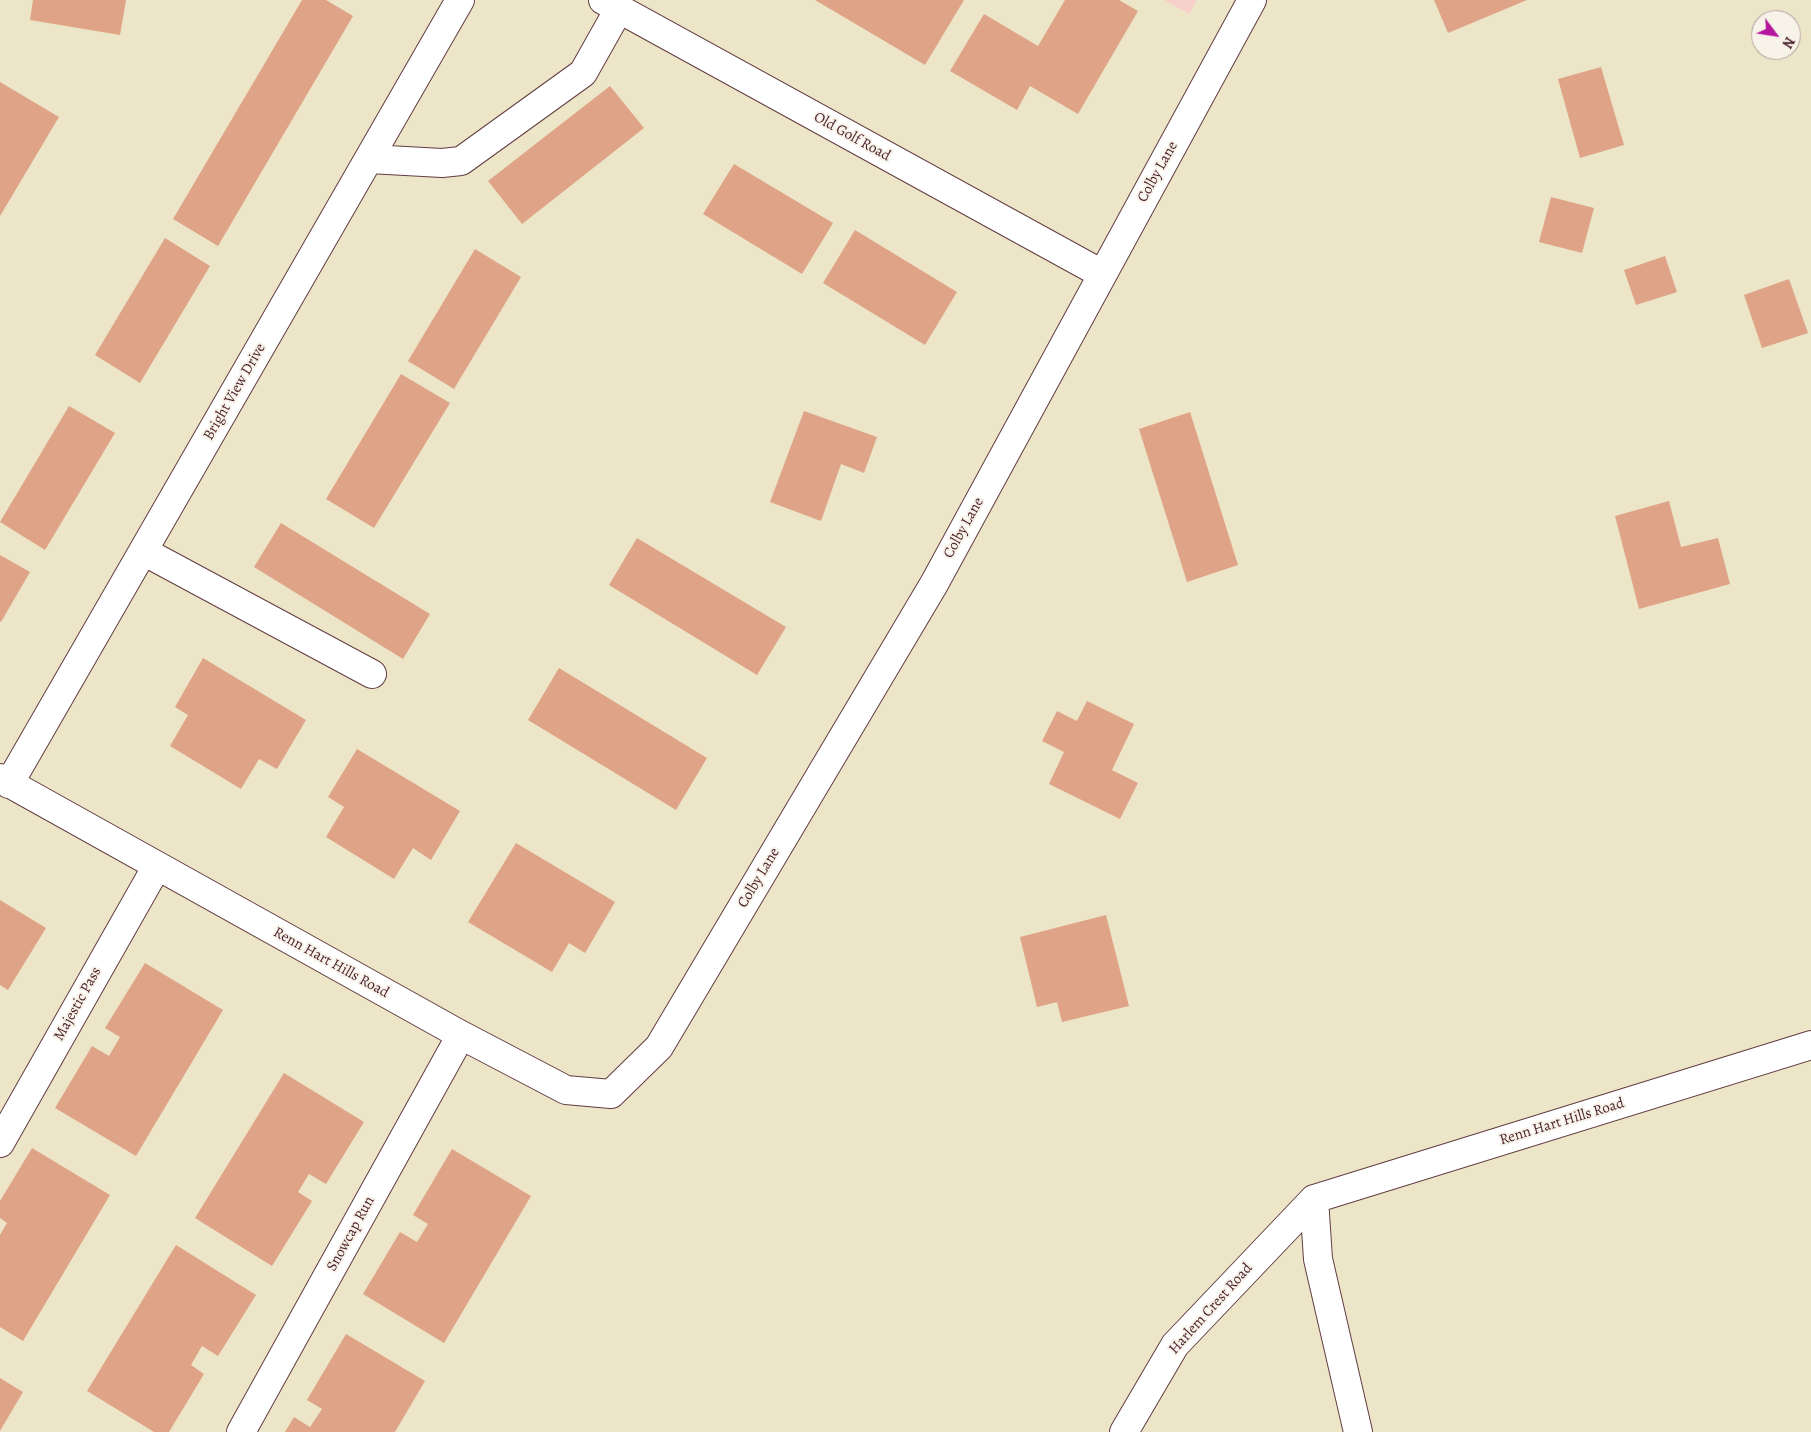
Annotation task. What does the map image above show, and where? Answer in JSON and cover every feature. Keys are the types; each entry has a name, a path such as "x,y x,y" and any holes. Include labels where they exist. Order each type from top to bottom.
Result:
{"street":[{"name":"Bright View Drive","path":"5,781 143,551 460,0"},
{"name":"Colby Lane","path":"659,1047 934,584 1252,0"},
{"path":"369,159 461,161 583,73 611,4"},
{"name":"Old Golf Road","path":"611,4 1102,274"},
{"path":"143,551 372,674"},
{"name":"Renn Hart Hills Road","path":"5,781 461,1035 566,1090 611,1094 659,1047"},
{"name":"Majestic Pass","path":"0,1143 157,866"},
{"name":"Snowcap Run","path":"241,1432 461,1035"},
{"name":"Renn Hart Hills Road","path":"1314,1198 1811,1045"},
{"path":"1314,1198 1318,1259 1358,1432"},
{"name":"Harlem Crest Road","path":"1124,1432 1175,1345 1314,1198"}],"shaded area":[{"path":"1164,0 1197,0 1189,14"}],"building":[{"path":"33,0 126,0 120,35 30,20"},
{"path":"302,0 326,0 353,16 218,246 173,219"},
{"path":"815,0 964,0 925,65"},
{"path":"1065,0 1119,0 1138,11 1078,114 1030,86 1017,110 950,71 984,14 1038,46"},
{"path":"1434,0 1527,0 1448,33"},
{"path":"1601,67 1624,145 1580,158 1558,79"},
{"path":"0,82 59,117 0,216"},
{"path":"610,86 644,128 522,224 488,181"},
{"path":"734,164 833,223 802,274 703,214"},
{"path":"1551,197 1594,208 1582,253 1539,242"},
{"path":"855,230 957,292 925,345 823,283"},
{"path":"165,238 210,266 140,383 95,355"},
{"path":"475,249 521,277 454,389 408,361"},
{"path":"1665,256 1677,292 1636,305 1624,270"},
{"path":"1789,279 1808,333 1762,348 1744,295"},
{"path":"401,374 450,403 374,528 326,499"},
{"path":"69,406 115,433 45,550 0,522"},
{"path":"804,411 877,437 864,473 841,464 821,521 770,502"},
{"path":"1190,412 1238,565 1187,582 1139,429"},
{"path":"1669,501 1681,547 1718,538 1730,584 1639,609 1615,516"},
{"path":"281,523 430,614 403,659 254,567"},
{"path":"637,538 786,627 757,675 609,585"},
{"path":"0,555 30,572 1,622 0,621"},
{"path":"203,658 306,720 277,769 259,759 241,789 170,746 188,715 175,707"},
{"path":"559,668 707,758 676,810 528,720"},
{"path":"1087,701 1134,724 1112,770 1138,783 1120,819 1049,784 1064,752 1042,741 1057,711 1077,721"},
{"path":"357,749 460,811 431,860 413,848 394,879 326,837 344,807 328,797"},
{"path":"516,843 615,902 585,953 569,943 552,972 468,922"},
{"path":"0,900 46,928 8,990 0,985"},
{"path":"1106,915 1129,1006 1062,1022 1057,1002 1037,1007 1020,937"},
{"path":"145,963 223,1010 136,1156 55,1108 92,1046 109,1056 120,1037 105,1028"},
{"path":"284,1073 364,1122 326,1184 309,1174 298,1192 312,1201 272,1266 195,1218"},
{"path":"32,1148 110,1195 23,1341 0,1327 0,1235 7,1223 0,1218 0,1201"},
{"path":"452,1149 531,1196 444,1343 363,1294 400,1232 417,1242 428,1224 413,1215"},
{"path":"176,1245 256,1295 218,1356 202,1346 191,1365 204,1374 169,1432 154,1432 87,1391"},
{"path":"346,1334 425,1381 395,1432 285,1432 294,1417 310,1427 322,1409 307,1400"},
{"path":"0,1378 23,1392 0,1431"}]}
